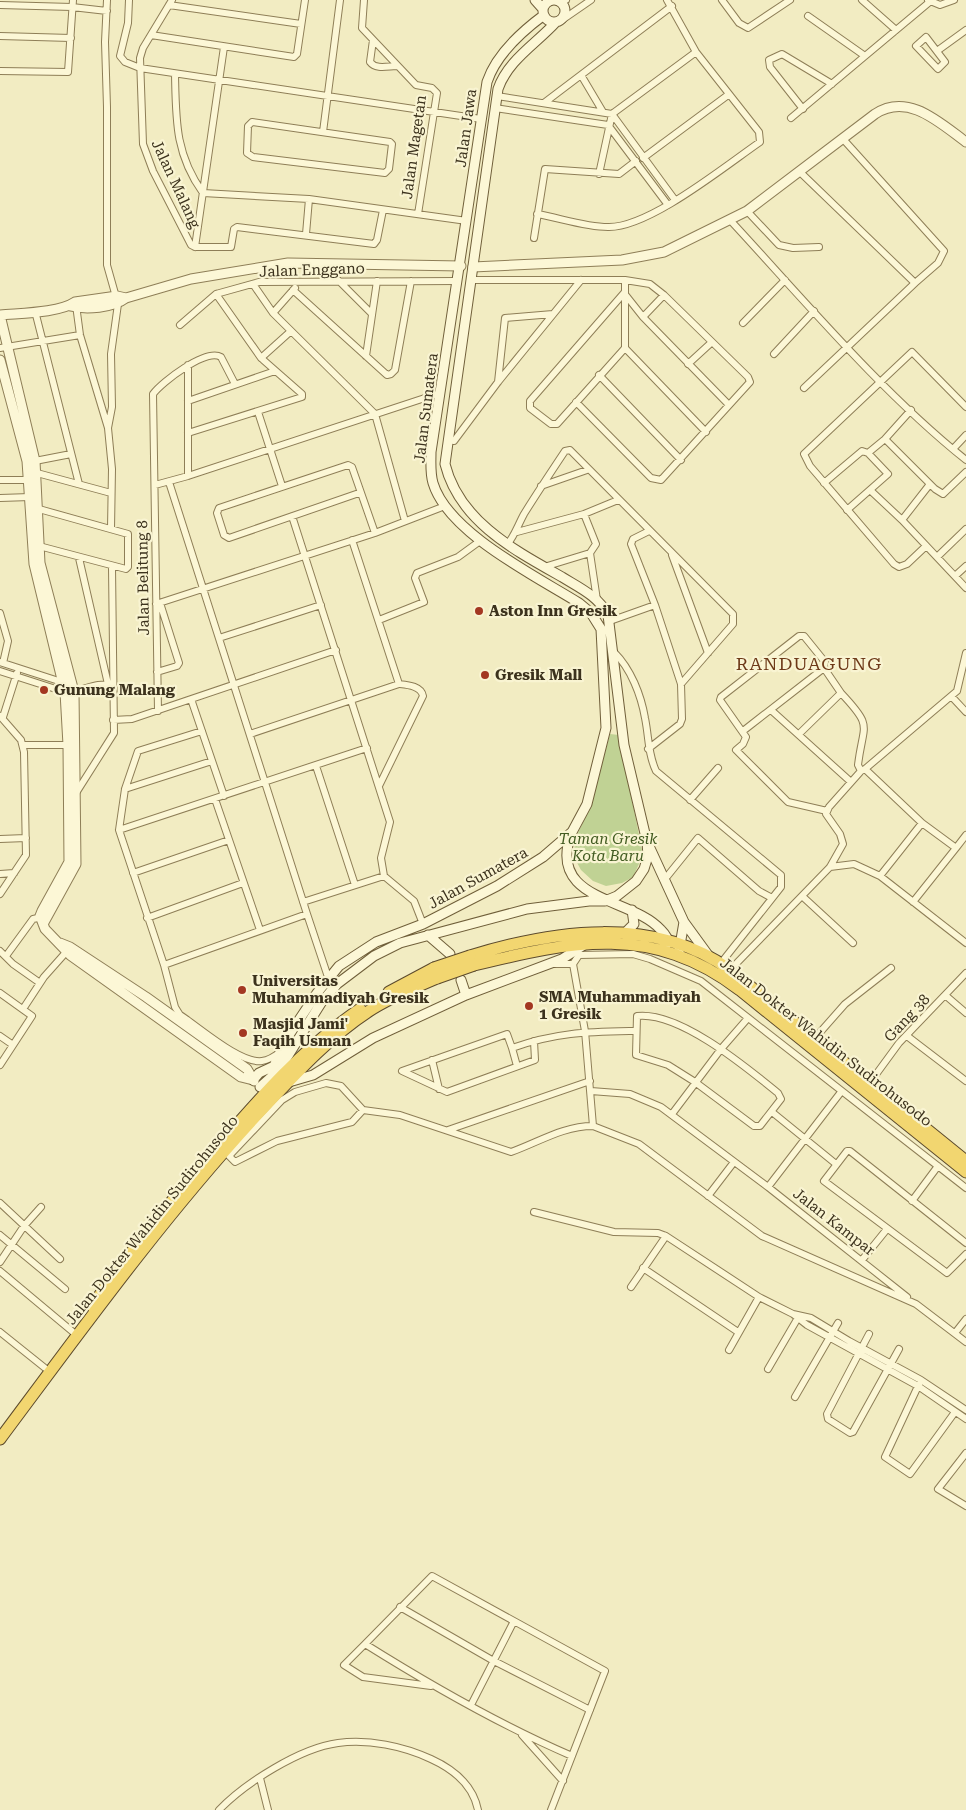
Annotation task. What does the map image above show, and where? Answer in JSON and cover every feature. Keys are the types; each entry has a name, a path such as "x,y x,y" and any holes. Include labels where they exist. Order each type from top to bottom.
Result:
{"highway":[{"name":"Jalan Dokter Wahidin Sudirohusodo","path":"0,1426 177,1202 260,1086 366,1004 435,973 513,944 590,932 625,932 721,964 869,1084 891,1107 966,1172"},
{"name":"Jalan Dokter Wahidin Sudirohusodo","path":"472,960 586,944 630,943 667,945"},
{"name":"Jalan Dokter Wahidin Sudirohusodo","path":"679,949 723,977 891,1107 966,1161"},
{"name":"Jalan Dokter Wahidin Sudirohusodo","path":"177,1202 227,1152 288,1082 336,1036 369,1011 435,973"},
{"name":"Jalan Dokter Wahidin Sudirohusodo","path":"0,1439 144,1243"}],"main road":[{"path":"535,0 544,12 546,19 559,21 565,11 560,1 550,1 544,12"},
{"name":"Jalan Jawa","path":"460,266 486,82 499,56 544,12"},
{"name":"Jalan Jawa","path":"474,268 495,108 503,75 559,21"},
{"path":"474,268 622,260 664,252 747,211 801,173 879,112 900,106 919,110 966,142"},
{"path":"477,152 489,153"},
{"path":"260,1086 241,1077 140,1004 46,931 44,919 69,862 68,745 72,688 34,564 32,492 38,473 4,348 0,315 35,312 120,299 191,279 288,263 460,266"},
{"name":"Jalan Sumatera","path":"260,1086 259,1073 274,1066 328,977 356,953 376,942 423,924 497,886 543,857 572,832 587,804 606,728 602,629 591,613 579,603 480,541 445,506 434,484 431,468 436,423 460,266"},
{"name":"Jalan Sumatera","path":"474,268 445,464 450,483 457,497 486,529 507,545 603,605 610,621 624,744 647,842"},
{"path":"0,360 27,461 32,492 39,509 40,563 72,688 76,864 44,919"},
{"path":"436,423 451,425"},
{"path":"605,701 619,701"},
{"path":"572,832 567,845 567,858 572,874 582,886 605,901 632,910 655,924 667,945"},
{"path":"605,901 625,891 644,869 648,856 647,842"},
{"path":"647,842 684,922 721,964"},
{"name":"Jalan Sumatera","path":"260,1086 278,1070 316,1010 337,984 374,956 400,943 527,909 589,901 605,901"},
{"path":"625,932 634,924 632,910"},
{"path":"679,949 684,922"},
{"path":"428,935 450,954"},
{"path":"288,1082 325,1069 373,1038 466,994 551,964 586,944"},
{"path":"68,949 146,997 247,1069 260,1086"},
{"path":"461,980 466,994"},
{"path":"140,1004 146,997"}],"street":[{"path":"107,0 106,265 108,275 120,299 110,354 112,407 108,428"},
{"path":"129,0 128,23 120,56 125,62 140,68 481,119"},
{"path":"151,34 294,57 297,54 305,0"},
{"path":"323,132 340,0"},
{"name":"Jalan Magetan","path":"364,0 362,28 416,85 435,90 436,93 418,214"},
{"path":"559,21 592,0"},
{"path":"722,0 739,23 748,28 790,0"},
{"path":"862,0 896,30"},
{"path":"791,118 930,1 940,5 954,0"},
{"path":"0,5 72,3 107,11"},
{"path":"0,71 68,72 72,3"},
{"path":"170,3 301,24"},
{"name":"Jalan Malang","path":"170,3 141,53 142,137 145,152 190,245 195,247"},
{"path":"537,214 609,228 649,217 760,142 759,132 696,52 669,3 544,103"},
{"path":"808,16 866,56"},
{"path":"937,51 966,30"},
{"path":"0,36 71,38"},
{"path":"926,37 937,51 945,62 936,69 916,46 926,37"},
{"path":"373,40 370,62 372,65 378,67 397,66"},
{"path":"224,47 195,247 231,247 234,230 237,227 306,234 374,244 377,240 383,210"},
{"path":"599,174 608,125 612,114 696,52"},
{"path":"803,108 770,66 769,60 782,54 832,84"},
{"path":"175,74 177,135 186,167 203,194"},
{"path":"581,75 603,112"},
{"path":"534,238 545,169 619,174 728,95"},
{"path":"497,96 612,114 668,205"},
{"path":"495,108 608,125 675,200"},
{"path":"252,122 323,132 390,142 392,144 387,172 253,156 247,153 248,126 252,122"},
{"path":"804,388 938,263 944,251 843,139"},
{"path":"801,173 915,283"},
{"path":"194,180 204,178"},
{"path":"203,194 309,199 467,221"},
{"path":"306,234 309,199"},
{"path":"747,211 779,245 793,248 819,247"},
{"path":"730,220 847,346 911,410 966,460"},
{"path":"472,280 625,280 650,284 664,295 748,377 750,382 661,480 654,480 576,402"},
{"path":"448,440 454,441 498,382 581,280"},
{"path":"625,280 625,348 706,432"},
{"path":"743,323 785,280"},
{"path":"273,313 301,281"},
{"name":"Jalan Enggano","path":"180,325 216,294 252,284 301,281 458,281"},
{"path":"338,281 372,314"},
{"path":"366,356 377,281"},
{"path":"293,290 387,375 392,374 395,370 411,281"},
{"path":"252,284 273,313 376,414 405,521"},
{"path":"624,293 642,317 729,406"},
{"path":"624,293 529,405 555,426 625,348"},
{"path":"188,434 302,397 302,394 261,358 216,294"},
{"path":"642,317 664,295"},
{"path":"74,305 80,335 108,428 112,461 111,529"},
{"path":"774,354 814,311"},
{"path":"35,312 79,484"},
{"path":"498,382 505,318 553,314"},
{"path":"261,358 291,331"},
{"path":"4,348 80,335"},
{"path":"688,364 712,342"},
{"path":"926,546 907,564 900,567 894,564 810,466 804,454 881,380 914,352 966,407"},
{"name":"Jalan Belitung 8","path":"158,711 158,603 153,394 188,365 217,355 221,357 235,384"},
{"path":"188,365 188,476"},
{"path":"188,401 275,371"},
{"path":"599,375 681,460"},
{"path":"155,484 188,476 440,393"},
{"path":"868,453 885,439 911,410"},
{"path":"258,412 282,486"},
{"path":"953,449 966,435"},
{"path":"885,439 930,484 944,494 966,472"},
{"path":"507,545 541,486 568,450 734,614 732,624 681,684"},
{"path":"824,483 862,451 868,453 888,474 847,510"},
{"path":"36,461 71,454"},
{"path":"359,493 229,538 224,536 217,513 218,508 348,465 352,467 359,493 375,533"},
{"path":"541,486 587,470"},
{"path":"38,473 111,493"},
{"path":"0,480 29,480"},
{"path":"169,482 328,977 337,984"},
{"path":"902,520 930,484"},
{"path":"870,490 902,520 966,588"},
{"path":"0,498 32,492"},
{"path":"516,532 584,514 618,500"},
{"path":"158,603 375,533 445,506"},
{"path":"39,509 128,534 127,568 112,567 39,546"},
{"path":"544,568 590,553 596,544 584,514"},
{"path":"292,516 390,822 382,851 384,876 414,901 423,924"},
{"path":"937,557 966,529"},
{"path":"648,749 681,722 681,684 631,544 633,538 649,531"},
{"path":"352,540 400,684"},
{"path":"379,620 424,602 415,578 417,573 458,557 480,541"},
{"path":"590,553 597,600"},
{"path":"671,553 708,653"},
{"path":"78,558 110,685"},
{"path":"955,576 966,566"},
{"path":"75,794 112,740 114,733 110,685 112,567"},
{"name":"Jalan Belitung 8","path":"157,672 178,666 179,663 158,603"},
{"path":"219,638 321,605"},
{"path":"610,621 654,605"},
{"path":"0,615 8,647 1,663 72,688"},
{"path":"827,810 788,802 736,750 746,740 744,731 722,703 721,697 799,636 804,636 825,662 824,668 840,693 861,717 865,725 858,765 922,823 956,848"},
{"path":"113,720 132,719 158,711 233,683 336,650"},
{"path":"614,652 628,670 638,695 645,717 649,756 656,771 781,875 781,887 721,964"},
{"path":"721,964 802,896 830,867 843,844 840,834 826,814 827,810 863,770 952,697 957,691 966,653"},
{"path":"0,894 26,857 23,745 1,717 19,668"},
{"path":"744,731 824,668"},
{"path":"0,671 72,688 110,685"},
{"path":"250,734 400,684 420,689 424,696 380,786"},
{"path":"799,734 840,693"},
{"path":"952,697 966,712"},
{"path":"191,698 224,796"},
{"path":"771,710 851,782"},
{"path":"202,731 138,751 125,788 119,830 164,965 175,1006 180,1015 237,1054 256,1061 264,1061 281,1052"},
{"path":"23,745 68,745"},
{"path":"119,830 266,783 367,748"},
{"path":"125,788 212,761"},
{"path":"316,766 355,885"},
{"path":"690,800 718,768"},
{"path":"215,799 260,930"},
{"path":"880,876 922,823"},
{"path":"913,902 966,835"},
{"path":"0,839 26,838"},
{"path":"664,879 698,838 759,891 772,898"},
{"path":"133,873 229,840"},
{"path":"830,867 854,864 880,876 966,943"},
{"path":"0,874 14,873"},
{"path":"303,902 384,876"},
{"path":"147,918 243,882"},
{"path":"802,896 853,943"},
{"path":"164,965 307,914"},
{"path":"6,956 33,919 44,919"},
{"path":"24,1009 40,983 68,949"},
{"path":"0,951 13,964 40,983"},
{"path":"593,1126 584,1031 573,964 579,955 621,953 650,959 701,981 966,1188"},
{"path":"551,964 573,964"},
{"path":"814,1038 845,1004 891,968"},
{"name":"Gang 38","path":"869,1084 899,1043 966,973"},
{"path":"0,993 32,1014 32,1017 0,1065"},
{"path":"945,995 966,1013"},
{"path":"638,1015 652,1017 700,1036 721,1049 778,1093 781,1099 760,1126 754,1126 695,1082 668,1065 636,1055 635,1031 638,1015"},
{"path":"672,1114 721,1049 748,1018"},
{"path":"512,1048 534,1041 584,1031 635,1031"},
{"path":"517,1066 507,1034 402,1072 447,1092 536,1059 534,1041"},
{"path":"0,1036 13,1046"},
{"path":"907,1036 966,1081"},
{"path":"432,1060 439,1089"},
{"path":"448,1130 590,1081"},
{"path":"363,1110 352,1122 277,1141 235,1162 227,1152 282,1100 295,1092 326,1083 341,1086 363,1110 400,1115 511,1152 557,1133 576,1127 593,1126 639,1144 762,1236 916,1304 966,1342"},
{"name":"Jalan Kampar","path":"591,1091 616,1092 642,1098 672,1114 862,1260 916,1304"},
{"path":"768,1187 841,1092"},
{"path":"772,1112 804,1140 836,1164"},
{"path":"965,1259 947,1274 825,1183 836,1164 847,1151 850,1151 966,1243"},
{"path":"708,1196 734,1162"},
{"path":"912,1201 938,1166"},
{"path":"0,1203 60,1259"},
{"path":"0,1262 24,1226 41,1207"},
{"path":"534,1212 614,1232 658,1233 666,1236 759,1297 831,1334 966,1410"},
{"path":"862,1260 887,1229"},
{"path":"0,1235 65,1289"},
{"path":"631,1287 666,1236"},
{"path":"643,1268 738,1332"},
{"path":"0,1271 73,1332"},
{"path":"729,1350 759,1297"},
{"path":"768,1369 799,1317"},
{"path":"955,1333 966,1319"},
{"path":"796,1397 838,1323"},
{"path":"0,1332 45,1368"},
{"path":"869,1334 827,1414 828,1419 850,1433 853,1432 899,1349"},
{"path":"920,1383 966,1419"},
{"path":"920,1383 884,1456 908,1474 910,1473 955,1412"},
{"path":"966,1453 938,1489 966,1506"},
{"path":"431,1686 363,1676 344,1666 432,1576 605,1671 551,1810"},
{"path":"400,1607 492,1660 590,1710"},
{"path":"471,1705 492,1660 514,1621"},
{"path":"365,1644 431,1686 471,1705 520,1734 572,1756"},
{"path":"520,1734 562,1781"},
{"path":"219,1810 260,1778 298,1756 338,1743 372,1743 409,1749 438,1762 460,1777 476,1798 478,1810"},
{"path":"260,1778 268,1810"}],"green space":[{"name":"Taman Gresik Kota Baru","path":"610,734 619,735 643,855 633,877 622,883 606,886 593,881 581,870 574,857 575,839 591,806"}],"place":[{"name":"Aston Inn Gresik","path":"479,611"},
{"name":"Gresik Mall","path":"485,675"},
{"name":"Gunung Malang","path":"44,690"},
{"name":"Universitas Muhammadiyah Gresik","path":"242,990"},
{"name":"SMA Muhammadiyah 1 Gresik","path":"529,1006"},
{"name":"Masjid Jami' Faqih Usman","path":"243,1033"}],"district":[{"name":"RANDUAGUNG","path":"809,663"}]}
